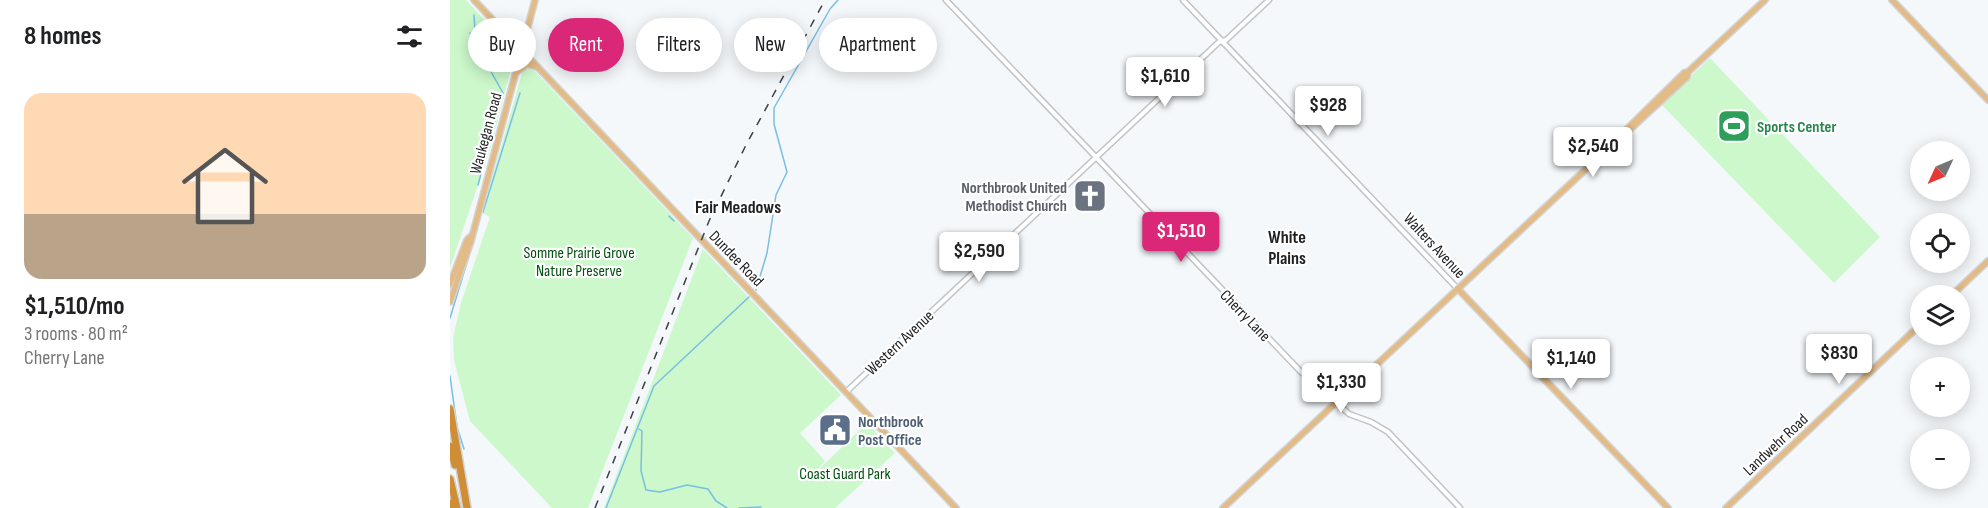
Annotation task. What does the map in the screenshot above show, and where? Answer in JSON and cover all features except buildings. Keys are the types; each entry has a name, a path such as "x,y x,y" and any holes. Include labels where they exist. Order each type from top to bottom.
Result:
{"highway":[{"path":"450,409 467,508"},
{"path":"450,446 467,508"},
{"path":"450,479 457,508"},
{"path":"450,502 452,508"}],"main road":[{"name":"Dundee Road","path":"474,0 491,18"},
{"name":"Waukegan Road","path":"530,18 535,0"},
{"path":"1223,508 1663,96 1687,78 1689,72 1765,0"},
{"path":"1892,0 1988,100"},
{"path":"516,73 526,64 537,67"},
{"name":"Dundee Road","path":"537,67 957,508"},
{"name":"Waukegan Road","path":"450,302 516,73"},
{"name":"Waukegan Road","path":"450,284 470,237"},
{"path":"1963,285 1988,261"},
{"name":"Walters Avenue","path":"1457,288 1668,508"},
{"name":"Landwehr Road","path":"1726,508 1910,334"}],"street":[{"name":"Cherry Lane","path":"946,0 1288,359 1348,414 1371,422 1388,432 1460,508"},
{"name":"Walters Avenue","path":"1183,0 1457,288"},
{"name":"Western Avenue","path":"846,392 1269,0"}],"green space":[{"path":"450,0 466,0 483,18 468,18 468,72 510,72 490,149 450,268"},
{"path":"1710,58 1880,237 1834,283 1661,104"},
{"name":"Somme Prairie Grove Nature Preserve","path":"522,72 536,72 693,238 588,508 552,508 470,421 454,360 453,338 461,303 490,217 482,213"},
{"name":"Coast Guard Park","path":"703,249 841,395 800,433 825,461 811,477 867,423 895,453 835,508 604,508"}],"waterway":[{"path":"756,290 767,253 776,195 787,172 774,124 774,108 830,9 838,0"},
{"path":"474,15 476,45 503,93 478,185"},
{"path":"483,212 520,93"},
{"path":"669,216 674,221"},
{"path":"450,318 475,236"},
{"path":"606,508 654,386 749,297"},
{"path":"450,376 457,427 464,449"},
{"path":"639,429 642,431 641,471 646,490 660,492 687,485 708,489 716,501 727,508"},
{"path":"739,508 761,507"}],"railway":[{"path":"595,508 709,221 746,145 825,0"}],"place":[{"name":"Sports Center","path":"1734,126"},
{"name":"Northbrook United Methodist Church","path":"1090,196"},
{"name":"Northbrook Post Office","path":"835,430"}],"district":[{"name":"Fair Meadows","path":"738,207"},
{"name":"White Plains","path":"1287,247"}]}
